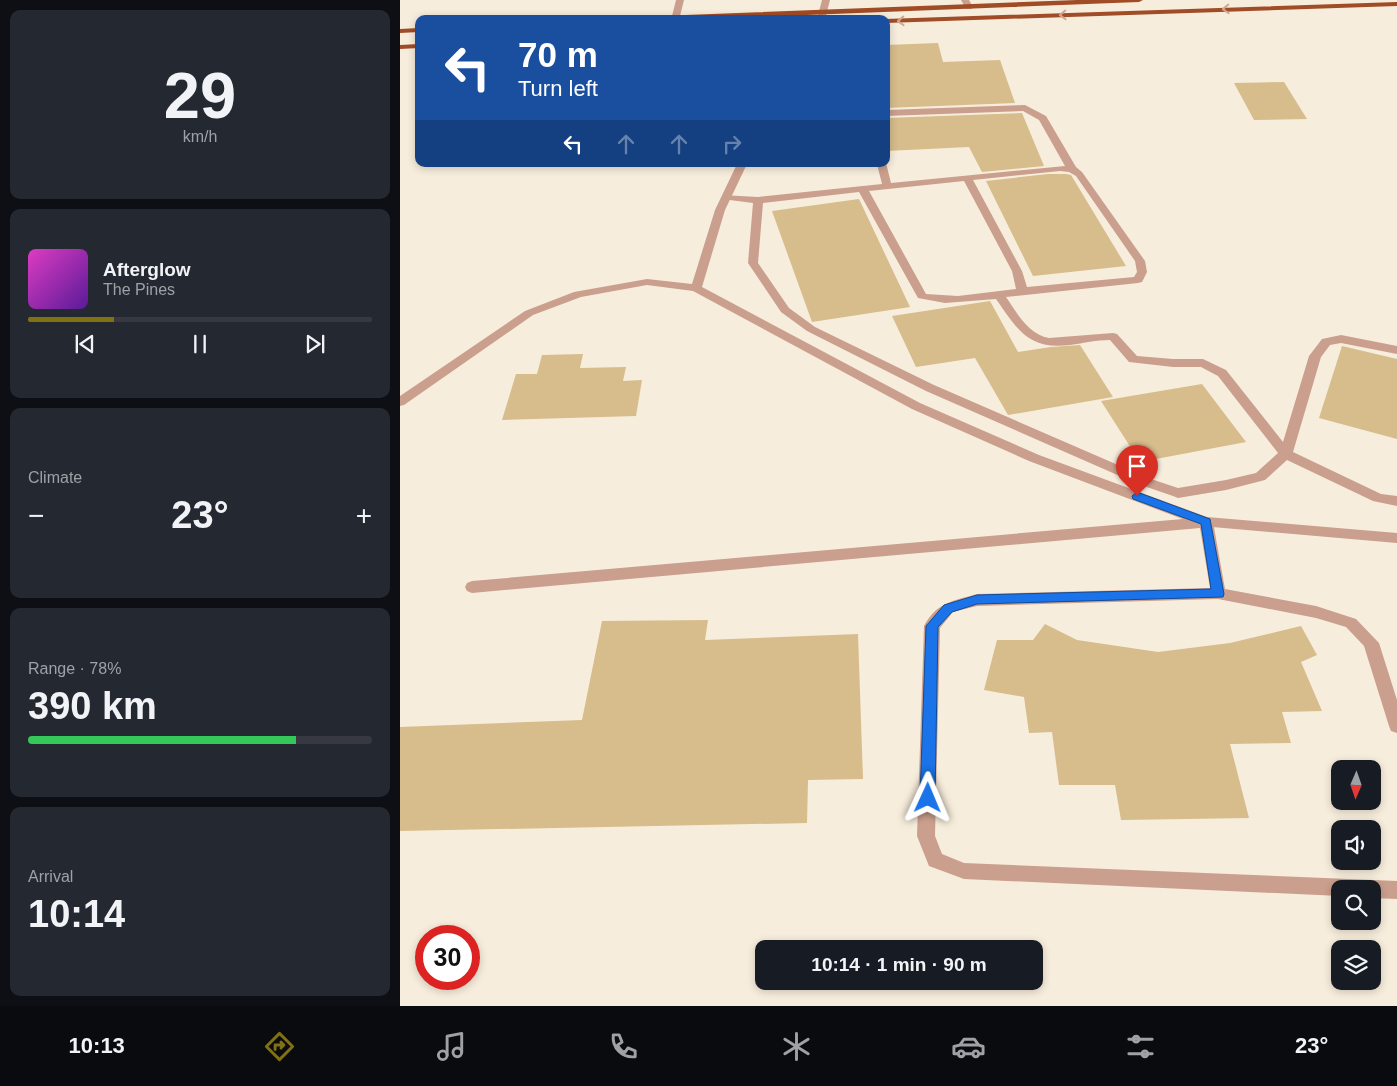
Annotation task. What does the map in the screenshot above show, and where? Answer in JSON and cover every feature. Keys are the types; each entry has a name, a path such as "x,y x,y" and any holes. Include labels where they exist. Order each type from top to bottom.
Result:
{"highway":[{"path":"822,15 967,3 1139,0"},
{"path":"1244,0 1251,8"},
{"path":"890,22 1397,4"},
{"path":"400,31 415,30"},
{"path":"400,47 415,46"}],"street":[{"path":"676,15 680,0"},
{"path":"822,15 826,0"},
{"path":"862,188 922,296 937,299 999,295 1022,291 1138,280 1142,272 1140,261 1079,174 1072,169 1043,118 1025,108 890,113"},
{"path":"696,288 720,210 741,167"},
{"path":"883,167 887,186"},
{"path":"726,197 758,200 1060,168 1072,169"},
{"path":"966,178 1016,270 1022,291"},
{"path":"758,200 753,263 785,310 812,329 930,388 1143,481 1178,493 1260,477 1286,454 1315,356 1326,342 1342,339 1397,350"},
{"path":"400,402 529,312 578,294 647,282 696,288 916,406 1034,458 1206,522"},
{"path":"999,295 1029,334 1040,340 1052,342 1102,336 1113,337 1133,358 1173,363 1203,363 1222,373 1286,454 1378,498 1397,501"},
{"path":"1206,522 1218,594"},
{"path":"472,587 1206,522 1397,538"},
{"path":"1397,726 1371,643 1351,623 1316,612 1218,594 977,600 948,608 932,626 926,836 935,860 964,871 1397,890"}],"building":[{"path":"938,43 943,62 1000,60 1015,103 890,108 890,45"},
{"path":"1284,82 1307,119 1254,120 1234,83"},
{"path":"1022,113 1044,166 982,172 969,147 890,151 890,118"},
{"path":"1048,174 1071,175 1126,266 1033,276 986,181"},
{"path":"859,199 910,307 812,322 772,211"},
{"path":"990,301 1018,352 1080,345 1113,397 1008,415 975,358 916,367 892,316"},
{"path":"1342,346 1397,359 1397,439 1319,418"},
{"path":"583,354 580,368 626,367 623,381 642,380 636,416 502,420 516,374 537,374 542,355"},
{"path":"1202,384 1246,442 1140,462 1101,401"},
{"path":"708,620 705,640 858,634 863,779 808,780 807,823 400,831 400,727 582,720 602,621"},
{"path":"1045,624 1077,640 1158,652 1230,643 1301,626 1317,655 1301,662 1322,711 1282,712 1291,743 1230,744 1249,818 1121,820 1115,785 1059,785 1052,732 1029,733 1024,697 984,690 997,640 1033,640"}],"route":[{"path":"928,798 932,626 948,608 977,600 1218,594 1206,522 1137,496"}]}
